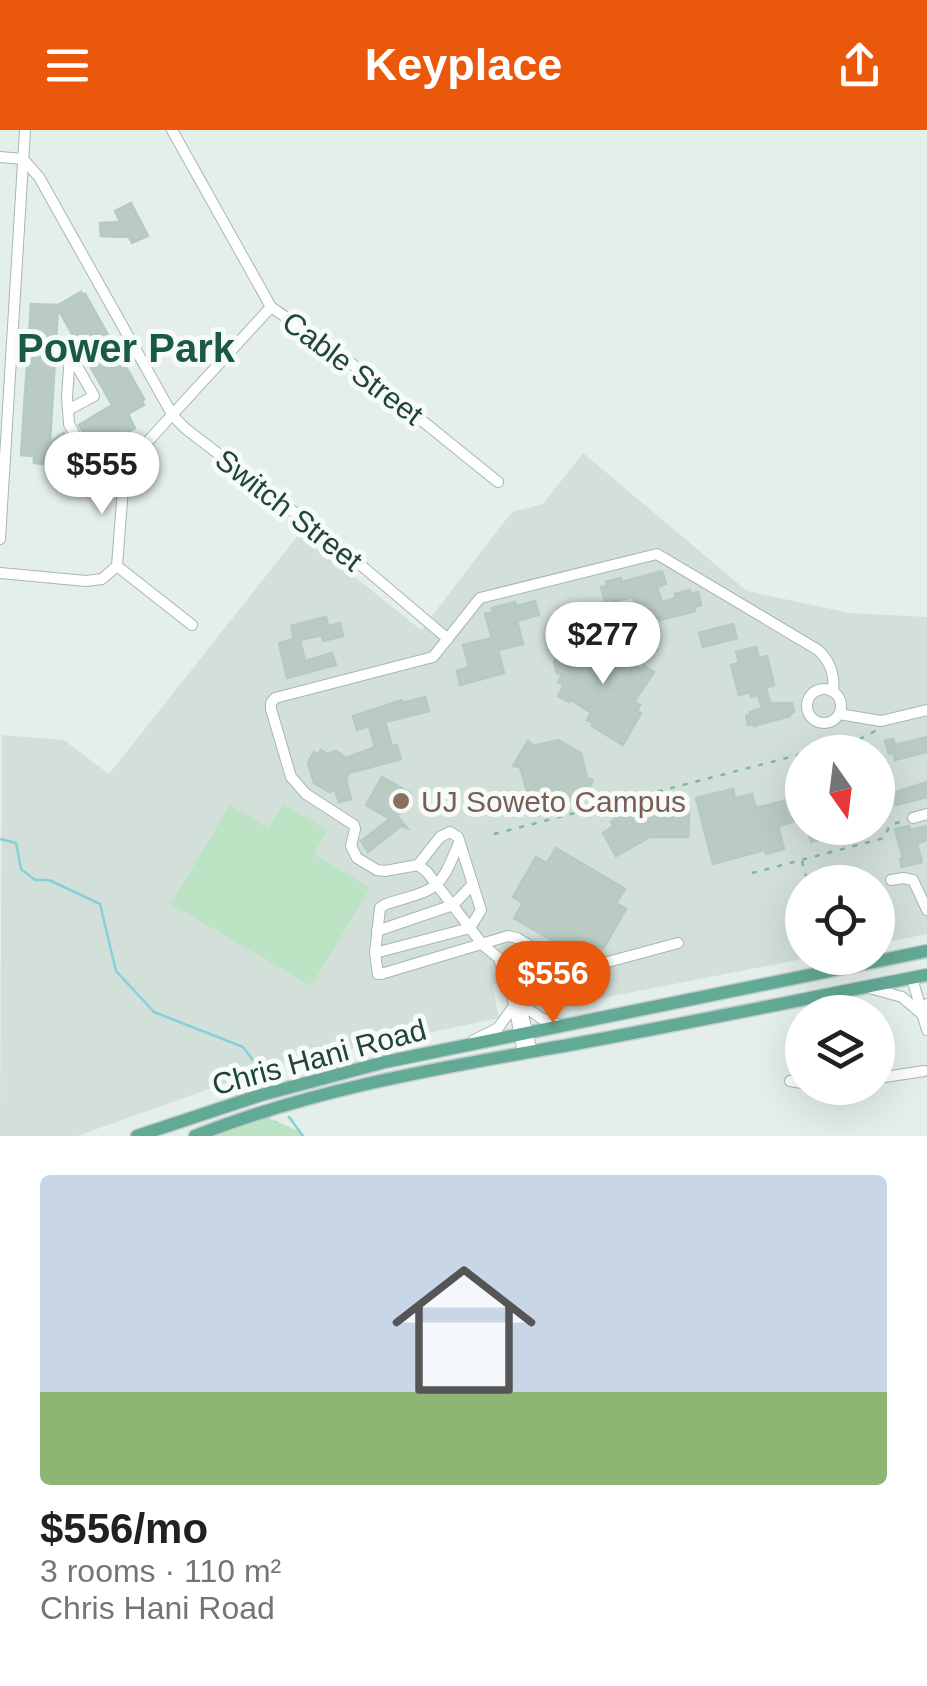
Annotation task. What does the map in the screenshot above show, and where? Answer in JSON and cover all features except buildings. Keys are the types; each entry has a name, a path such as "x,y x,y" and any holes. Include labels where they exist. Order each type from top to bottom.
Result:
{"main road":[{"name":"Chris Hani Road","path":"137,1136 323,1077 927,952"},
{"name":"Chris Hani Road","path":"195,1136 355,1086 927,975"},
{"path":"661,1005 666,1027"}],"street":[{"path":"0,538 4,414 14,336 25,130"},
{"name":"Cable Street","path":"172,130 271,306 342,356 498,482"},
{"path":"0,157 22,159"},
{"name":"Switch Street","path":"22,159 39,177 174,416 448,639"},
{"path":"0,573 86,580 102,578 117,566 124,476 129,462 271,306"},
{"path":"0,336 14,336"},
{"path":"68,410 94,396 70,354 68,397 68,410 69,424 92,468 110,476 124,476"},
{"path":"528,1052 512,969 483,945 424,869 418,865 382,871 354,855 354,824 306,794 291,777 270,706 274,698 433,657 480,598 657,554 818,650 830,666 833,692"},
{"path":"117,566 192,625"},
{"path":"814,692 833,692 841,704 839,714 831,722 820,723 810,717 808,700 814,692"},
{"path":"839,714 881,721 927,710"},
{"path":"914,818 927,814"},
{"path":"375,952 470,928 480,912 456,834 446,834 418,865"},
{"path":"460,842 438,886 382,906 379,911 375,969 381,974 500,937 512,936 567,968 578,970 678,944"},
{"path":"895,880 913,880 927,910"},
{"path":"377,931 453,906 473,884"},
{"path":"912,978 925,1009 927,1030"},
{"path":"862,988 892,993 925,1009"},
{"path":"518,1005 564,1026"},
{"path":"463,1045 498,1028 518,1005"},
{"path":"895,1074 926,1068"}],"path":[{"path":"870,735 888,727"},
{"path":"494,834 785,758"},
{"path":"752,873 884,838 890,826 914,818"},
{"path":"801,860 803,865"}],"shaded area":[{"name":"UJ Soweto Campus","path":"583,453 747,591 850,613 927,617 927,934 895,941 895,865 785,865 785,962 592,1000 528,989 524,976 492,985 499,1018 279,1064 77,1136 0,1136 2,735 64,740 109,774 300,533 421,630 512,512 543,504"}],"green space":[{"path":"283,804 327,830 314,854 370,888 311,986 171,904 230,805 268,828"},
{"path":"260,1114 303,1136 206,1136"}],"waterway":[{"path":"0,839 16,843 21,869 35,880 49,880 100,904 116,971 154,1012 243,1047 263,1077"},
{"path":"289,1117 303,1136"}],"place":[{"name":"UJ Soweto Campus","path":"401,801"}],"district":[{"name":"Power Park","path":"126,348"}]}
